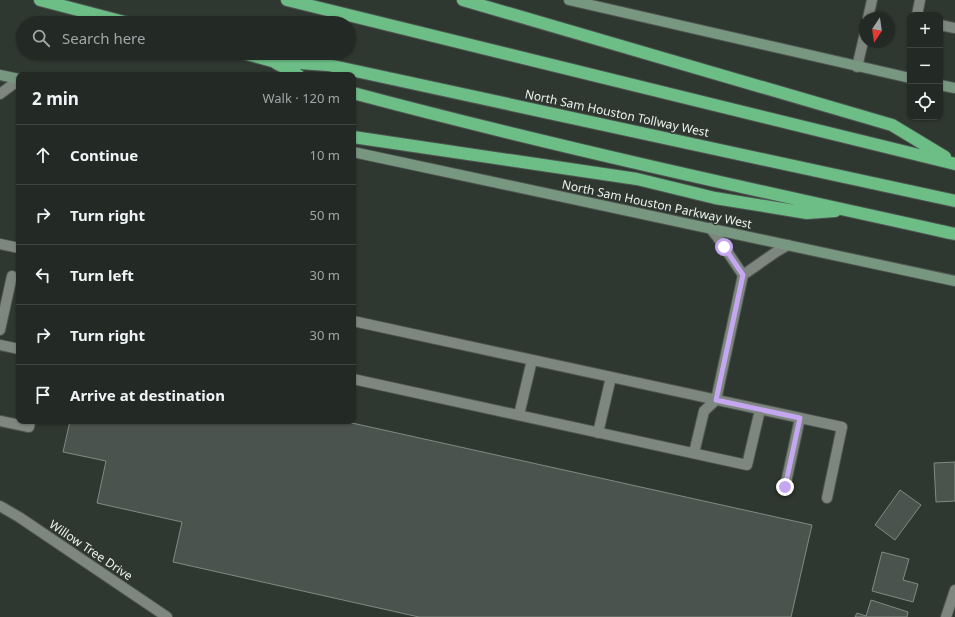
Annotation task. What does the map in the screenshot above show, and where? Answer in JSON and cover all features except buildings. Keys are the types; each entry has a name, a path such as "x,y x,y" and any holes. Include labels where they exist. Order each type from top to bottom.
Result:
{"highway":[{"path":"40,0 101,16"},
{"path":"287,0 353,16"},
{"path":"463,0 892,125 955,163"},
{"path":"356,17 955,163"},
{"name":"North Sam Houston Tollway West","path":"268,60 328,65 955,201"},
{"name":"North Sam Houston Tollway West","path":"272,61 292,72"},
{"path":"356,94 504,132 683,174 955,234"},
{"path":"356,137 637,179 715,198 807,213 847,210"}],"main road":[{"path":"569,0 907,77"},
{"path":"0,75 16,80"},
{"path":"943,86 955,88"},
{"name":"North Sam Houston Parkway West","path":"356,153 955,281"}],"street":[{"path":"869,12 872,0"},
{"path":"917,12 920,0"},
{"path":"943,26 955,28"},
{"path":"858,67 862,48"},
{"path":"0,94 16,83"},
{"path":"710,228 743,275"},
{"path":"0,244 16,247"},
{"path":"694,453 704,412 716,400 743,275 788,245"},
{"path":"0,330 12,276"},
{"path":"356,322 842,427 827,498"},
{"path":"0,345 16,348"},
{"path":"519,416 532,360"},
{"path":"598,433 611,377"},
{"path":"356,380 747,465 760,410"},
{"path":"785,487 800,418"},
{"path":"0,421 28,428 29,424"},
{"name":"Willow Tree Drive","path":"0,506 19,517 167,617"},
{"path":"946,617 955,590"}],"route":[{"path":"724,247 743,275 716,400 800,418 785,487"}]}
